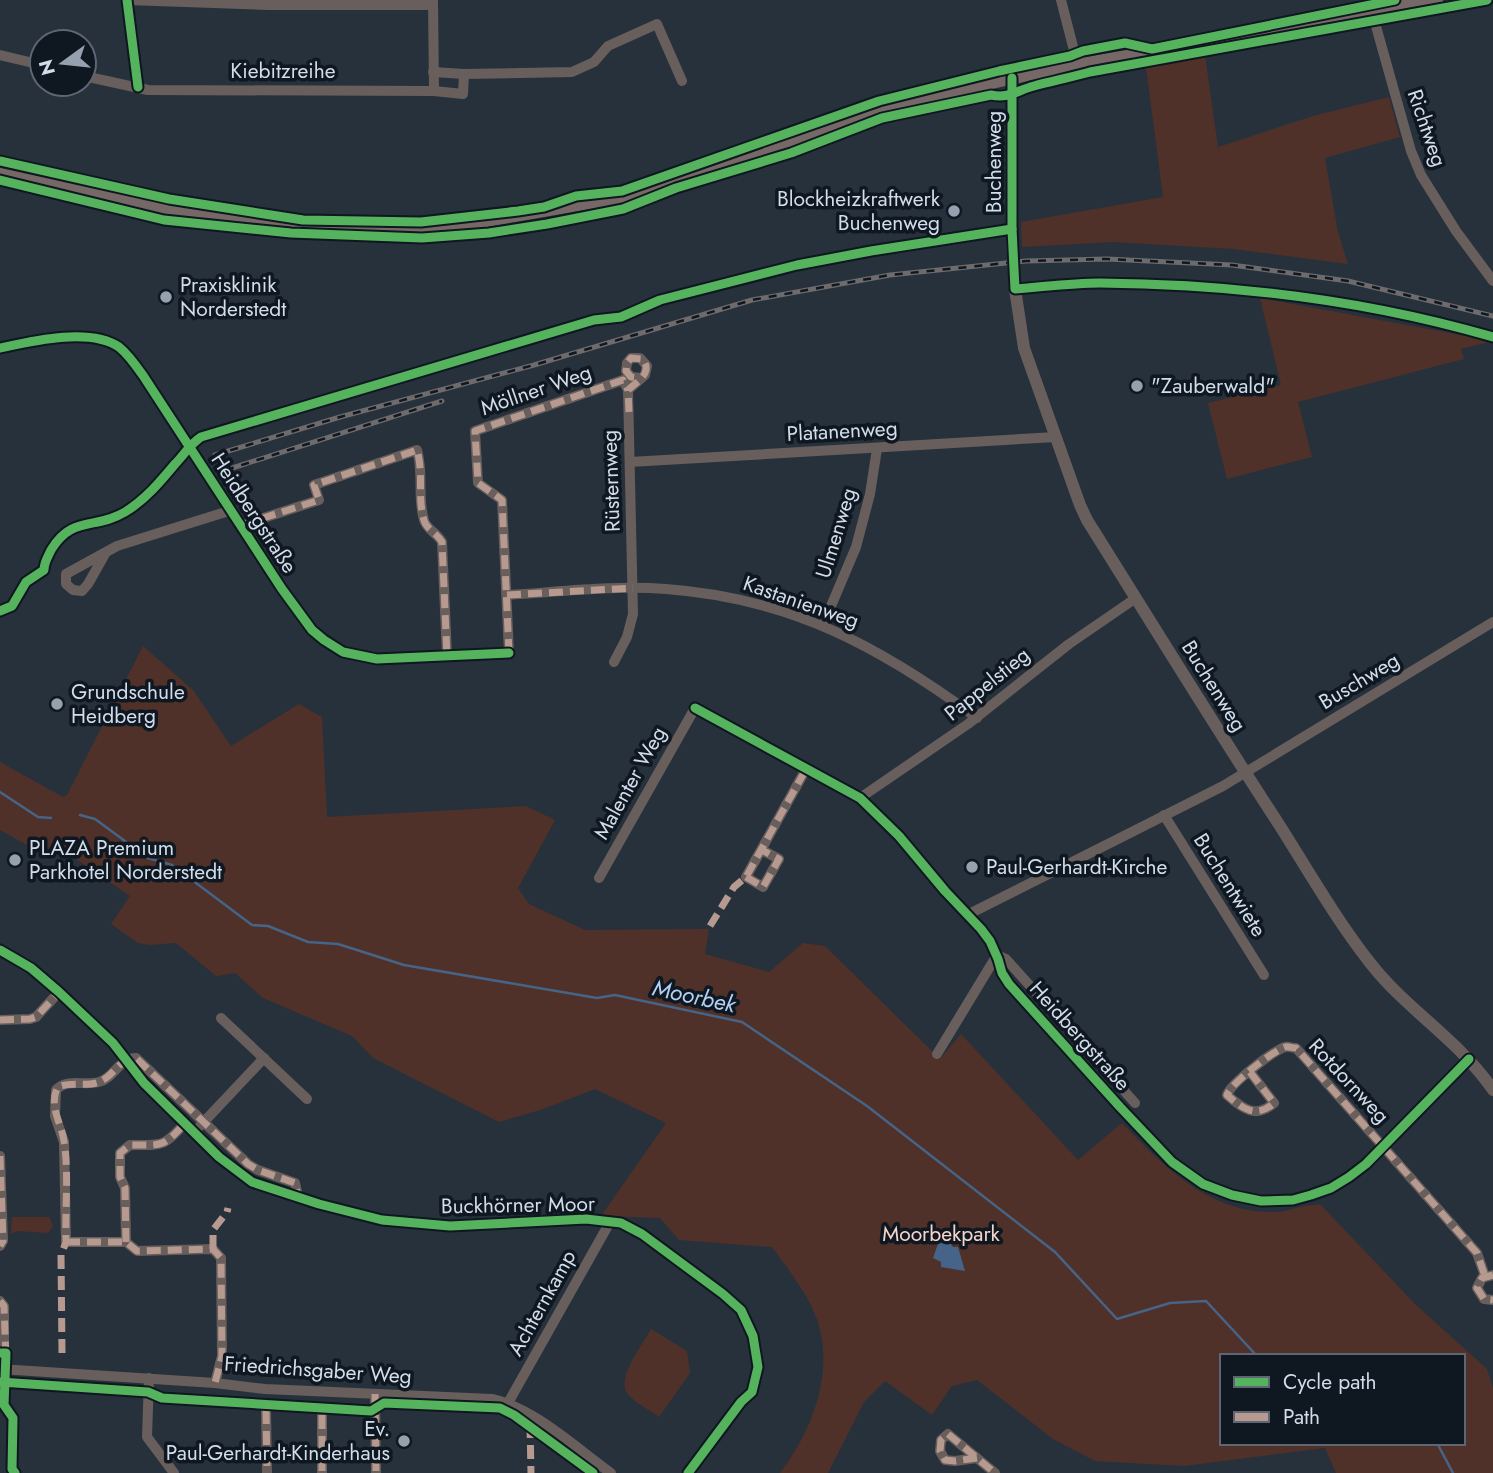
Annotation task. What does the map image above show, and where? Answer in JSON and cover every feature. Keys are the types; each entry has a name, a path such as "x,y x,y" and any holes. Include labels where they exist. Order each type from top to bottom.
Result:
{"main road":[{"path":"0,169 137,204 228,220 316,228 421,228 491,220 618,197 702,171 870,111 1012,78 1436,0"}],"street":[{"path":"138,87 127,0 268,5 433,2 434,91"},
{"path":"1061,0 1078,66"},
{"name":"Richtweg","path":"1372,12 1411,151 1421,175 1456,231 1493,281"},
{"path":"433,72 572,72 594,62 608,46 657,24 682,81"},
{"path":"0,55 28,62"},
{"name":"Kiebitzreihe","path":"98,79 148,90 434,91 463,94 464,74"},
{"name":"Buchenweg","path":"1012,78 1012,238 1015,289 1024,348 1080,505 1245,773 1372,965 1415,1010 1469,1059 1493,1090"},
{"name":"Heidbergstraße","path":"0,348 74,337 96,339 118,346 144,377 282,589 312,630 343,652 377,659 509,653"},
{"path":"628,390 641,378 646,373 647,366 640,358 634,357 629,360 626,371 631,377 641,378"},
{"name":"Rüsternweg","path":"614,662 627,637 633,614 626,371"},
{"name":"Möllner Weg","path":"509,653 502,500 478,483 475,431 623,380 628,390"},
{"name":"Platanenweg","path":"630,462 1056,437"},
{"name":"Ulmenweg","path":"822,625 856,547 870,494 877,449"},
{"name":"Heidbergstraße","path":"242,525 318,500 314,485 417,450 423,517 428,528 442,542 447,656"},
{"name":"Heidbergstraße","path":"104,554 117,546 232,510"},
{"path":"506,595 633,588"},
{"name":"Kastanienweg","path":"633,588 730,597 822,625 897,662 977,718"},
{"name":"Pappelstieg","path":"860,798 977,718 1050,658 1136,598"},
{"name":"Buschweg","path":"969,914 1245,773 1493,622"},
{"name":"Heidbergstraße","path":"695,708 860,798 899,836 945,891 969,914 990,941 1004,977 1172,1162 1203,1184 1247,1199 1275,1202 1293,1200 1331,1188 1366,1164 1469,1059"},
{"name":"Malenter Weg","path":"598,878 695,708"},
{"path":"762,850 806,769"},
{"name":"Buchentwiete","path":"1164,815 1264,975"},
{"name":"Buckhörner Moor","path":"0,950 30,968 59,992 113,1043 144,1083 230,1167 252,1182 319,1204 382,1220 450,1226 586,1219 625,1225 723,1294 741,1310 753,1336 758,1367 752,1392 741,1402 688,1473"},
{"path":"937,1054 997,955 1006,959 1135,1103"},
{"path":"0,1020 36,1017 59,992"},
{"path":"221,1018 307,1099"},
{"name":"Rotdornweg","path":"1250,1072 1274,1103 1265,1111 1251,1111 1227,1095 1229,1087 1284,1047 1296,1048 1477,1252 1489,1276 1478,1283 1478,1292 1484,1299 1493,1300"},
{"path":"194,1132 264,1058"},
{"path":"126,1060 101,1082 66,1084 55,1090 55,1116 64,1142 66,1242 126,1242 136,1251 213,1250 221,1258 222,1356 215,1383"},
{"name":"Buckhörner Moor","path":"126,1060 139,1060 240,1157 258,1170 292,1180 297,1186 298,1196"},
{"path":"126,1242 125,1188 120,1177 120,1153 130,1145 162,1145 185,1123"},
{"path":"0,1156 3,1241 0,1246"},
{"path":"252,1182 258,1170"},
{"name":"Achternkamp","path":"508,1403 610,1222"},
{"path":"0,1301 4,1306 4,1405 13,1418 12,1469 15,1473"},
{"name":"Friedrichsgaber Weg","path":"3,1369 215,1383 265,1389 492,1399 508,1403 530,1414 611,1473"},
{"path":"149,1378 147,1437 174,1473"},
{"path":"375,1394 376,1473"},
{"path":"266,1410 267,1473"},
{"path":"321,1415 322,1473"},
{"path":"977,1458 995,1473"}],"green space":[{"path":"1205,55 1218,147 1313,116 1389,97 1400,137 1325,158 1338,232 1348,264 1233,249 1113,242 1022,247 1021,222 1163,197 1146,67"},
{"path":"1260,298 1493,341 1461,349 1464,359 1298,402 1312,457 1227,479 1208,403 1281,385"},
{"name":"Moorbekpark","path":"143,646 193,690 231,746 299,704 322,717 327,817 526,806 555,820 518,888 529,904 585,930 709,929 705,954 769,972 803,943 825,946 940,1059 961,1034 1078,1160 1122,1123 1172,1171 1210,1197 1231,1206 1278,1212 1321,1205 1415,1304 1487,1369 1493,1388 1493,1473 1336,1473 1325,1448 1184,1466 1095,1461 1053,1439 977,1380 952,1386 932,1415 885,1381 864,1402 828,1473 780,1473 810,1422 821,1385 823,1365 823,1346 816,1316 792,1275 772,1247 679,1240 660,1218 601,1216 666,1123 595,1089 499,1122 373,1058 352,1036 263,998 235,973 216,976 176,943 138,943 111,924 130,896 57,846 36,850 0,830 0,762 63,797 67,795"},
{"path":"12,1217 49,1217 53,1226 48,1233 17,1231 11,1234"},
{"path":"651,1329 687,1351 690,1373 659,1417 635,1400 625,1388 627,1371"}],"water":[{"path":"940,1238 949,1241 953,1247 958,1247 965,1271 941,1267 941,1262 933,1258"}],"waterway":[{"name":"Moorbek","path":"0,792 38,817 51,818"},
{"name":"Moorbek","path":"80,815 95,819 148,858 172,865 252,925 268,926 308,942 338,944 404,965 597,998 615,995 742,1022 867,1106 1055,1252 1117,1319 1170,1303 1206,1301 1255,1354"},
{"name":"Moorbek","path":"1438,1445 1453,1473"}],"railway":[{"path":"215,455 752,300 890,275 1026,261 1107,259 1232,265 1348,281 1493,316"},
{"path":"226,470 442,401"}],"marked path":[{"path":"629,412 628,390 643,376 646,368 642,359 631,358 626,371 631,377 641,378"},
{"path":"509,653 502,500 478,483 475,431 623,380 628,390"},
{"path":"242,525 319,500 314,485 417,450 424,520 442,542 447,656"},
{"path":"507,595 633,588"},
{"path":"710,926 734,887 746,877 806,769"},
{"path":"746,877 763,887 779,859 762,850"},
{"path":"0,1020 36,1017 59,992"},
{"path":"1250,1072 1274,1103 1267,1108 1250,1110 1227,1095 1244,1076 1271,1055 1285,1047 1296,1048 1477,1253 1485,1276"},
{"path":"62,1353 61,1255 66,1242 67,1178 64,1141 54,1100 58,1087 98,1082 126,1060 136,1058 248,1164 295,1183 298,1196"},
{"path":"126,1242 125,1188 120,1177 120,1153 130,1145 166,1141 185,1123"},
{"path":"0,1156 3,1241 0,1246"},
{"path":"213,1249 213,1230 228,1208"},
{"path":"66,1242 126,1242 137,1251 213,1249 221,1258 222,1356 215,1383"},
{"path":"1493,1275 1482,1278 1477,1288 1484,1299 1493,1300"},
{"path":"0,1301 4,1306 6,1359"},
{"path":"375,1394 376,1473"},
{"path":"266,1410 267,1473"},
{"path":"322,1415 322,1473"},
{"path":"530,1424 531,1473"},
{"path":"977,1458 955,1461 945,1460 940,1451 941,1440 948,1434 995,1473"}],"cycle path":[{"path":"127,0 138,87"},
{"path":"0,161 169,199 303,220 421,222 518,211 544,207 576,196 622,191 879,101 999,71 1125,43 1152,49 1395,0"},
{"path":"0,180 164,220 291,233 422,238 489,233 623,209 676,188 791,153 882,118 991,95 1008,95 1090,72 1487,0"},
{"path":"1012,78 1012,229 1015,289 1100,283 1249,291 1298,296 1397,313 1493,337"},
{"path":"0,611 12,606 26,582 44,570 51,550 67,532 125,512 152,490 201,437 594,320 621,317 660,300 797,265 1012,229"},
{"path":"0,348 44,339 77,337 107,341 123,350 144,377 282,589 312,630 343,652 377,659 509,653"},
{"path":"695,708 860,798 899,836 981,929 990,941 1009,984 1172,1162 1203,1184 1232,1195 1261,1201 1293,1200 1331,1188 1366,1164 1469,1059"},
{"path":"0,950 31,968 59,992 113,1043 144,1083 219,1157 252,1182 319,1204 382,1220 450,1226 586,1219 621,1223 642,1234 723,1294 741,1310 753,1336 758,1367 752,1392 741,1402 688,1473"},
{"path":"0,1353 6,1353 4,1405 13,1418 12,1469 15,1473"},
{"path":"0,1382 148,1392 162,1398 371,1411 384,1403 500,1408 514,1415 593,1473"}],"place":[{"name":"Blockheizkraftwerk Buchenweg","path":"954,211"},
{"name":"Praxisklinik Norderstedt","path":"166,297"},
{"name":"\"Zauberwald\"","path":"1137,386"},
{"name":"Grundschule Heidberg","path":"57,704"},
{"name":"PLAZA Premium Parkhotel Norderstedt","path":"15,860"},
{"name":"Paul-Gerhardt-Kirche","path":"972,867"},
{"name":"Ev. Paul-Gerhardt-Kinderhaus","path":"404,1441"}]}
